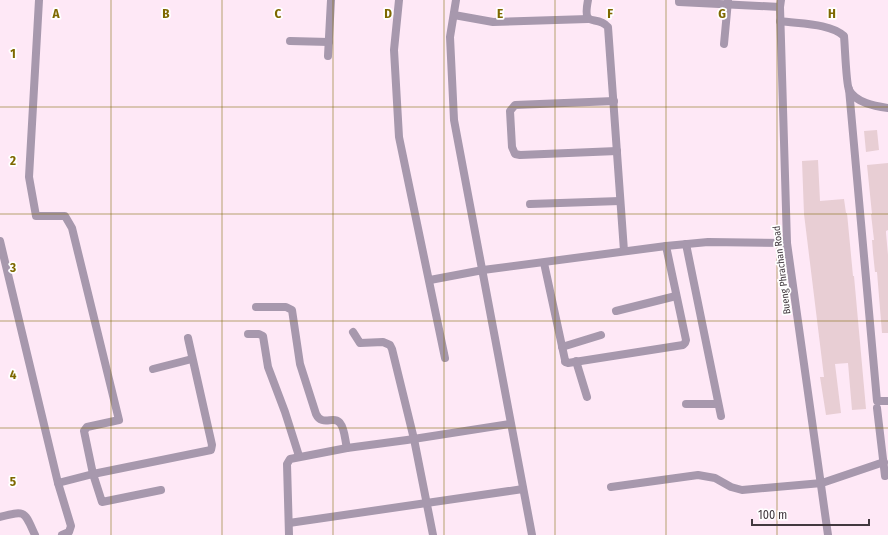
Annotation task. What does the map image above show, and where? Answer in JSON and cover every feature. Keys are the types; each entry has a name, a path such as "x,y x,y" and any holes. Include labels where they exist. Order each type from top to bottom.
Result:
{"street":[{"path":"39,0 29,177 36,216 65,216 72,228 119,420 87,427 84,431 93,474 100,500 102,502 162,490"},
{"path":"328,56 331,0"},
{"path":"399,0 394,50 399,137 403,162 430,280 445,358"},
{"path":"456,0 450,45 454,120 532,535"},
{"path":"588,0 586,17 588,19"},
{"path":"679,0 679,2 780,4"},
{"path":"724,44 728,3"},
{"name":"Bueng Phrachan Road","path":"780,4 787,243 822,483 828,535"},
{"path":"454,15 493,22 588,19 605,23 608,27 624,251"},
{"path":"780,21 827,27 839,31 844,36 877,401 888,401"},
{"path":"290,41 328,42"},
{"path":"849,89 857,99 874,106 888,108"},
{"path":"614,101 514,105 510,110 512,147 515,154 520,155 617,151"},
{"path":"530,204 620,201"},
{"path":"0,241 58,483 71,526 69,532 62,535"},
{"path":"430,280 483,270 666,246 708,242 787,243"},
{"path":"686,244 721,416"},
{"path":"544,263 565,362 576,361 683,345 685,343 686,340 666,246"},
{"path":"616,311 676,296"},
{"path":"256,307 286,307 292,310 300,364 316,414 318,419 321,420 340,422 346,448"},
{"path":"353,332 360,343 383,342 390,345 414,439 433,535"},
{"path":"248,334 259,334 262,336 268,367 285,412 299,456"},
{"path":"562,347 601,335"},
{"path":"58,483 93,474 211,450 212,445 188,338"},
{"path":"153,369 192,359"},
{"path":"576,361 587,397"},
{"path":"686,404 718,404"},
{"path":"877,408 886,476"},
{"path":"289,535 288,460 299,456 346,448 510,424"},
{"path":"611,487 698,475 715,478 731,487 742,490 822,483 884,462"},
{"path":"289,523 523,489"},
{"path":"0,517 17,512 22,513 26,516 35,535"}],"building":[{"path":"877,130 879,150 866,152 864,131"},
{"path":"818,160 820,201 844,199 847,213 866,409 852,410 848,363 835,364 841,413 826,415 820,377 824,377 804,214 802,161"},
{"path":"888,163 888,230 886,233 888,255 888,333 882,333 877,272 875,272 873,253 872,240 874,240 867,165"}]}
